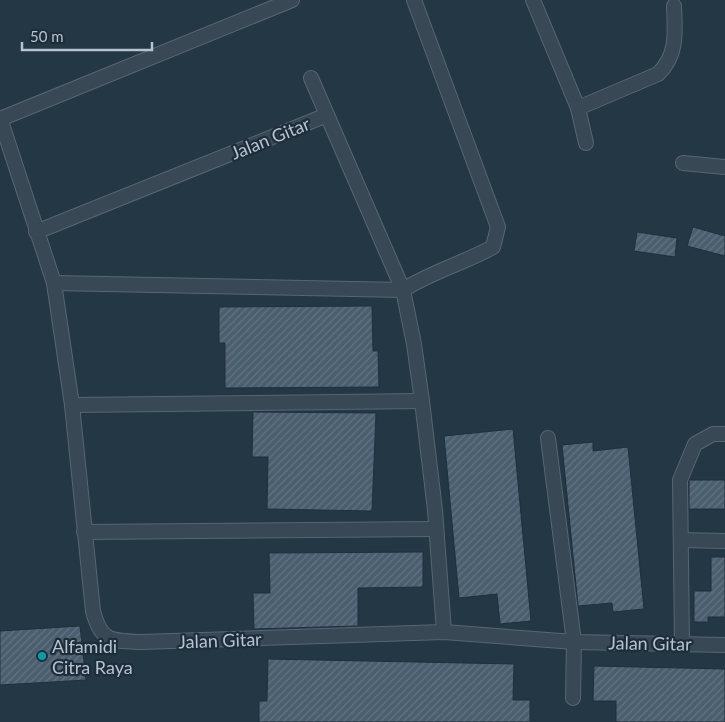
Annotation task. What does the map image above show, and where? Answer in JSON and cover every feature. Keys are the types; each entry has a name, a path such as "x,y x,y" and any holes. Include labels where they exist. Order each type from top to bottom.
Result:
{"street":[{"path":"0,119 292,0"},
{"path":"54,283 402,290 419,279 493,247 498,227 414,0"},
{"path":"534,0 578,108 586,143"},
{"path":"578,108 658,74 668,64 675,44 674,6"},
{"path":"311,78 327,115"},
{"name":"Jalan Gitar","path":"36,232 327,115 402,290 414,344 422,401 444,632"},
{"name":"Jalan Gitar","path":"0,119 54,283 72,405 92,611 98,629 108,638 141,642 444,632 574,642 725,645"},
{"path":"683,163 725,167"},
{"path":"72,405 422,401"},
{"path":"682,644 680,480 695,444 712,434 725,434"},
{"path":"548,438 574,642 573,698"},
{"path":"84,532 435,529"},
{"path":"681,540 725,540"}],"building":[{"path":"693,227 725,236 725,256 687,246"},
{"path":"637,232 677,238 675,257 634,251"},
{"path":"372,306 373,351 378,351 379,387 225,388 225,343 219,343 219,307"},
{"path":"253,412 376,413 372,511 267,509 268,457 252,457"},
{"path":"513,429 531,621 500,624 497,594 459,598 444,436"},
{"path":"593,442 593,451 628,447 644,609 613,612 612,603 578,606 562,445"},
{"path":"689,480 725,480 725,509 689,509"},
{"path":"423,552 423,587 358,588 358,626 254,629 253,593 270,593 269,553"},
{"path":"711,557 725,557 725,617 708,617 708,622 694,622 694,591 711,591"},
{"name":"Alfamidi Citra Raya","path":"80,626 86,680 0,685 0,631"},
{"path":"268,659 514,664 513,700 530,700 530,722 259,722 259,701 267,701"},
{"path":"594,666 725,669 725,722 616,722 616,701 593,701"}],"place":[{"name":"Alfamidi Citra Raya","path":"42,656"}]}
